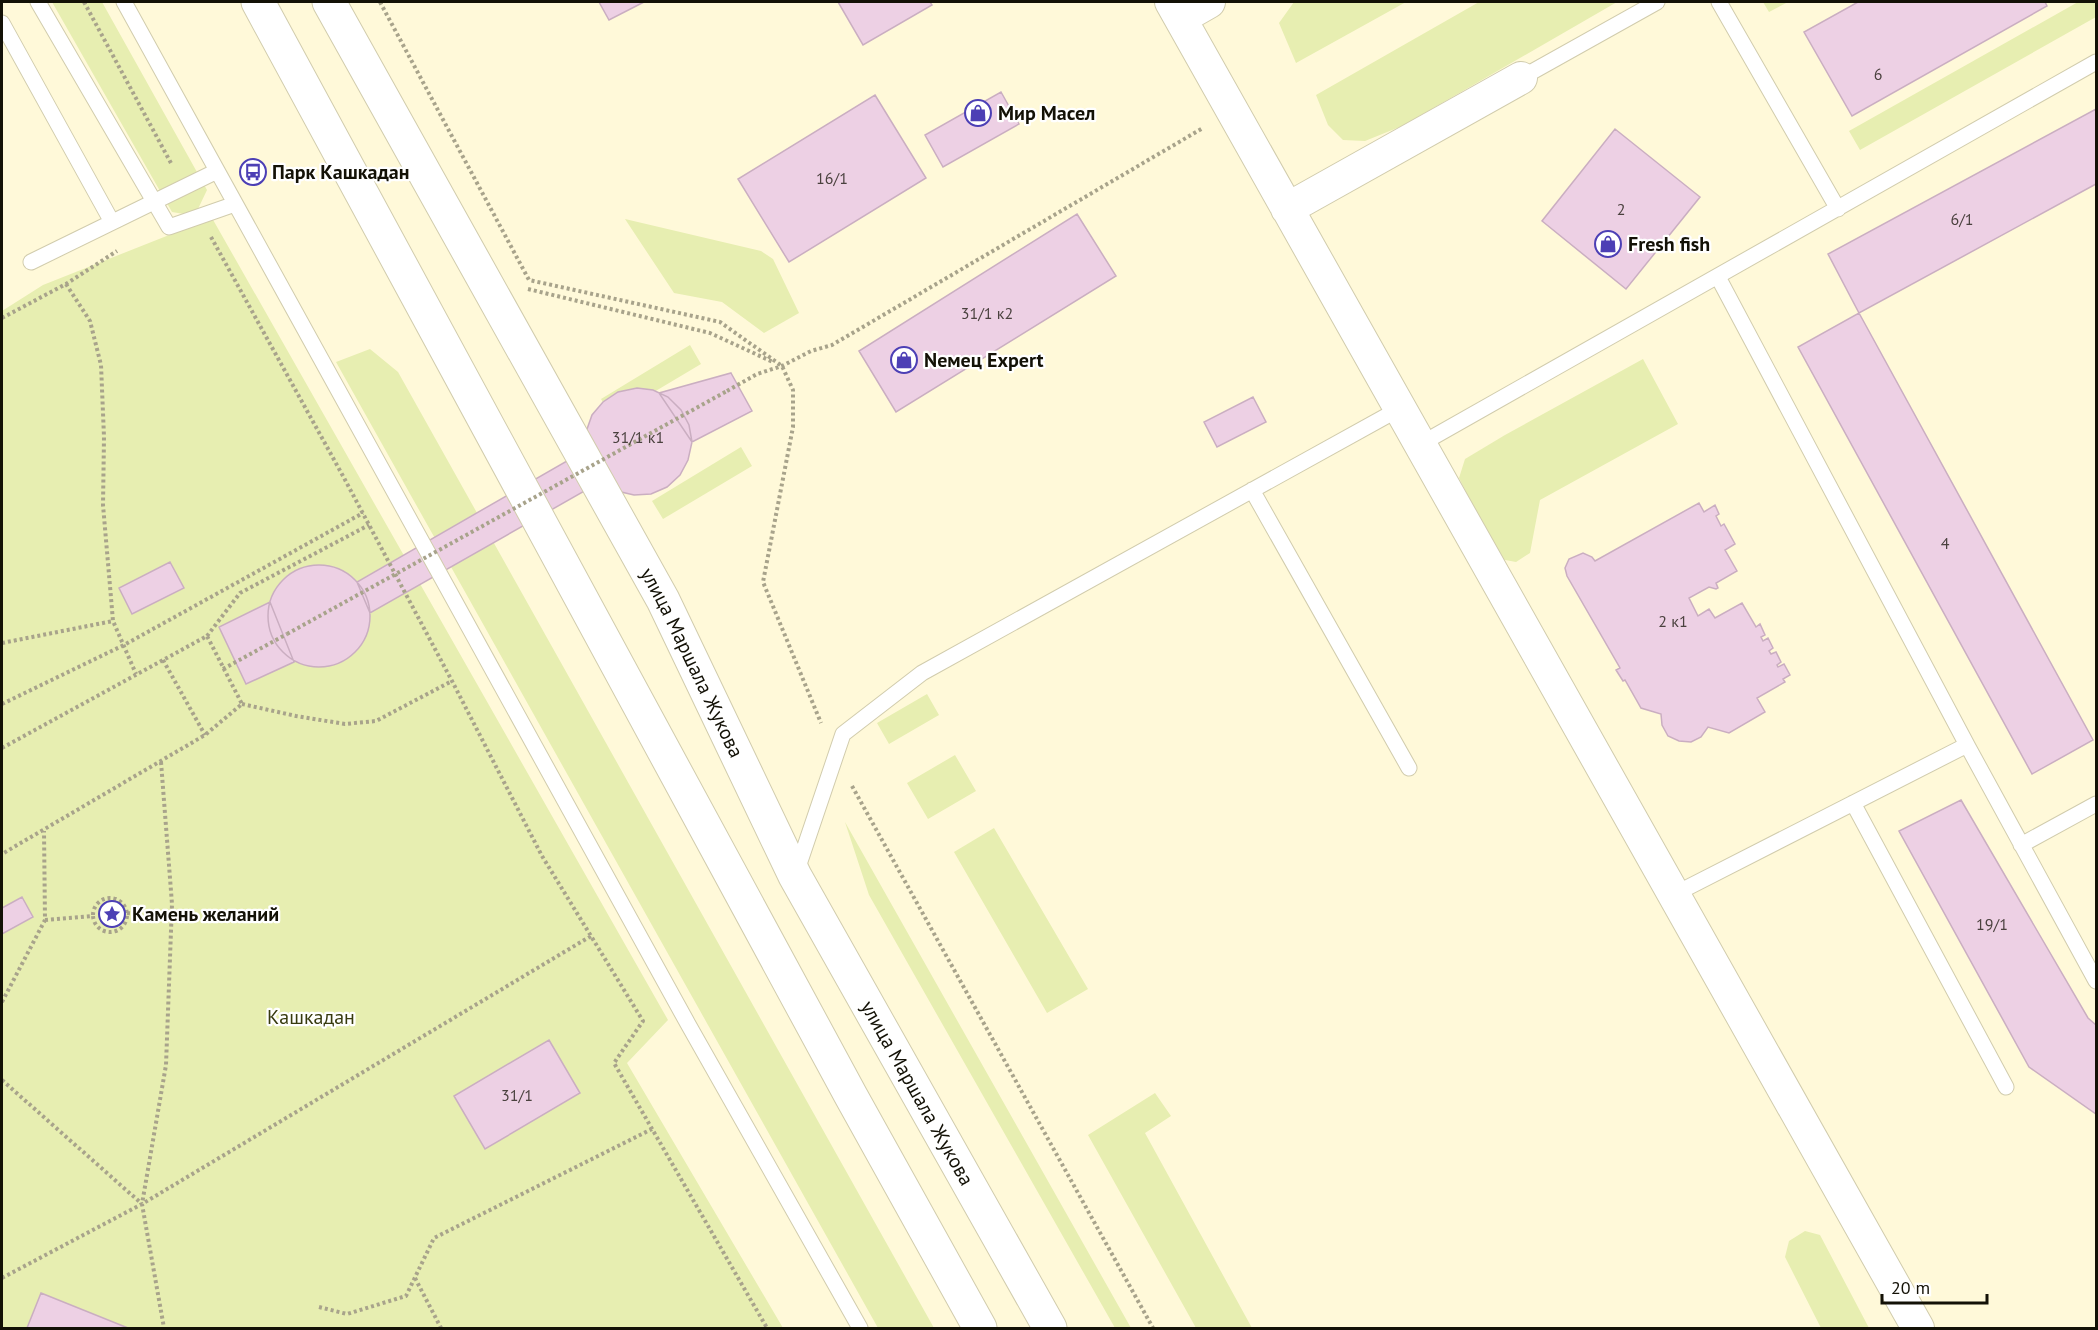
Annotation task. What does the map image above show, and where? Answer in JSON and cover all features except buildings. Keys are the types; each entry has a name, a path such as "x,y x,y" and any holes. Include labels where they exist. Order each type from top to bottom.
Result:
{"main road":[{"path":"258,2 851,1096 980,1329"},
{"name":"улица Маршала Жукова","path":"328,2 663,600 795,876 1050,1329"}],"street":[{"path":"1209,2 1176,10 1918,1329"},
{"path":"1287,209 1521,78"}],"lane":[{"path":"38,2 169,227 235,204"},
{"path":"124,2 671,993 860,1329"},
{"path":"1521,78 1658,2"},
{"path":"1719,2 1838,209"},
{"path":"2,23 112,222"},
{"path":"1419,445 2097,62"},
{"path":"32,262 217,171"},
{"path":"1718,277 1967,745 2097,981"},
{"path":"795,876 843,734 922,673 1399,409"},
{"path":"1252,490 1409,768"},
{"path":"1673,895 1967,745"},
{"path":"1853,803 2006,1087"},
{"path":"2021,845 2097,804"}],"path":[{"path":"84,2 184,187"},
{"path":"380,2 529,280 720,322 782,366 793,390 794,427 763,582 835,755 1153,1329"},
{"path":"224,669 756,374 782,366 811,351 831,345 1232,111"},
{"path":"200,216 363,513 542,856 643,1021 614,1063 767,1329"},
{"path":"2,318 66,284 122,248"},
{"path":"66,284 90,321 101,365 104,437 103,505 113,621 136,674"},
{"path":"523,288 710,333 782,366"},
{"path":"2,704 124,645 363,513"},
{"path":"2,748 207,636 240,593 369,525"},
{"path":"2,643 113,621"},
{"path":"207,636 242,704"},
{"path":"164,660 205,735"},
{"path":"242,704 345,724 376,721 452,681"},
{"path":"2,854 205,735 242,704"},
{"path":"161,762 171,917 166,1065 142,1204 164,1329"},
{"path":"2,1002 45,920 44,830"},
{"path":"111,898 122,903 127,913 121,928 111,932 100,930 92,916 100,900 111,898"},
{"path":"127,913 171,917"},
{"path":"45,920 92,916"},
{"path":"2,1278 142,1204 591,936"},
{"path":"2,1080 142,1204"},
{"path":"319,1307 347,1314 406,1296 434,1238 652,1129"},
{"path":"415,1277 441,1329"}],"green space":[{"path":"52,2 102,2 207,190 197,211 184,214 172,212"},
{"path":"1294,2 1406,2 1296,63 1279,23"},
{"path":"1479,2 1617,2 1402,126 1365,141 1343,140 1328,125 1316,95"},
{"path":"1763,2 1788,2 1769,12"},
{"path":"2078,2 2096,2 2096,17 1860,150 1849,131"},
{"name":"Кашкадан","path":"212,218 668,1020 627,1063 783,1328 2,1328 2,311 43,285"},
{"path":"625,219 761,251 773,259 799,313 764,333 722,302 674,293"},
{"path":"690,345 701,364 612,417 601,399"},
{"path":"370,349 398,372 934,1328 878,1328 336,362"},
{"path":"1643,359 1678,424 1540,500 1530,553 1516,562 1500,559 1459,478 1465,459"},
{"path":"741,447 752,466 663,519 652,501"},
{"path":"927,694 939,715 889,744 877,723"},
{"path":"955,755 976,791 928,819 907,783"},
{"path":"845,822 1131,1328 1115,1328 869,895"},
{"path":"994,828 1088,989 1047,1013 954,852"},
{"path":"1155,1093 1171,1116 1145,1133 1252,1328 1196,1328 1088,1135"},
{"path":"1805,1231 1820,1235 1869,1328 1821,1328 1785,1257 1789,1241"}],"place":[{"name":"Мир Масел","path":"978,113"},
{"name":"Парк Кашкадан","path":"253,172"},
{"name":"Fresh fish","path":"1608,244"},
{"name":"Nемец Expert","path":"904,360"},
{"name":"Камень желаний","path":"112,914"}]}
